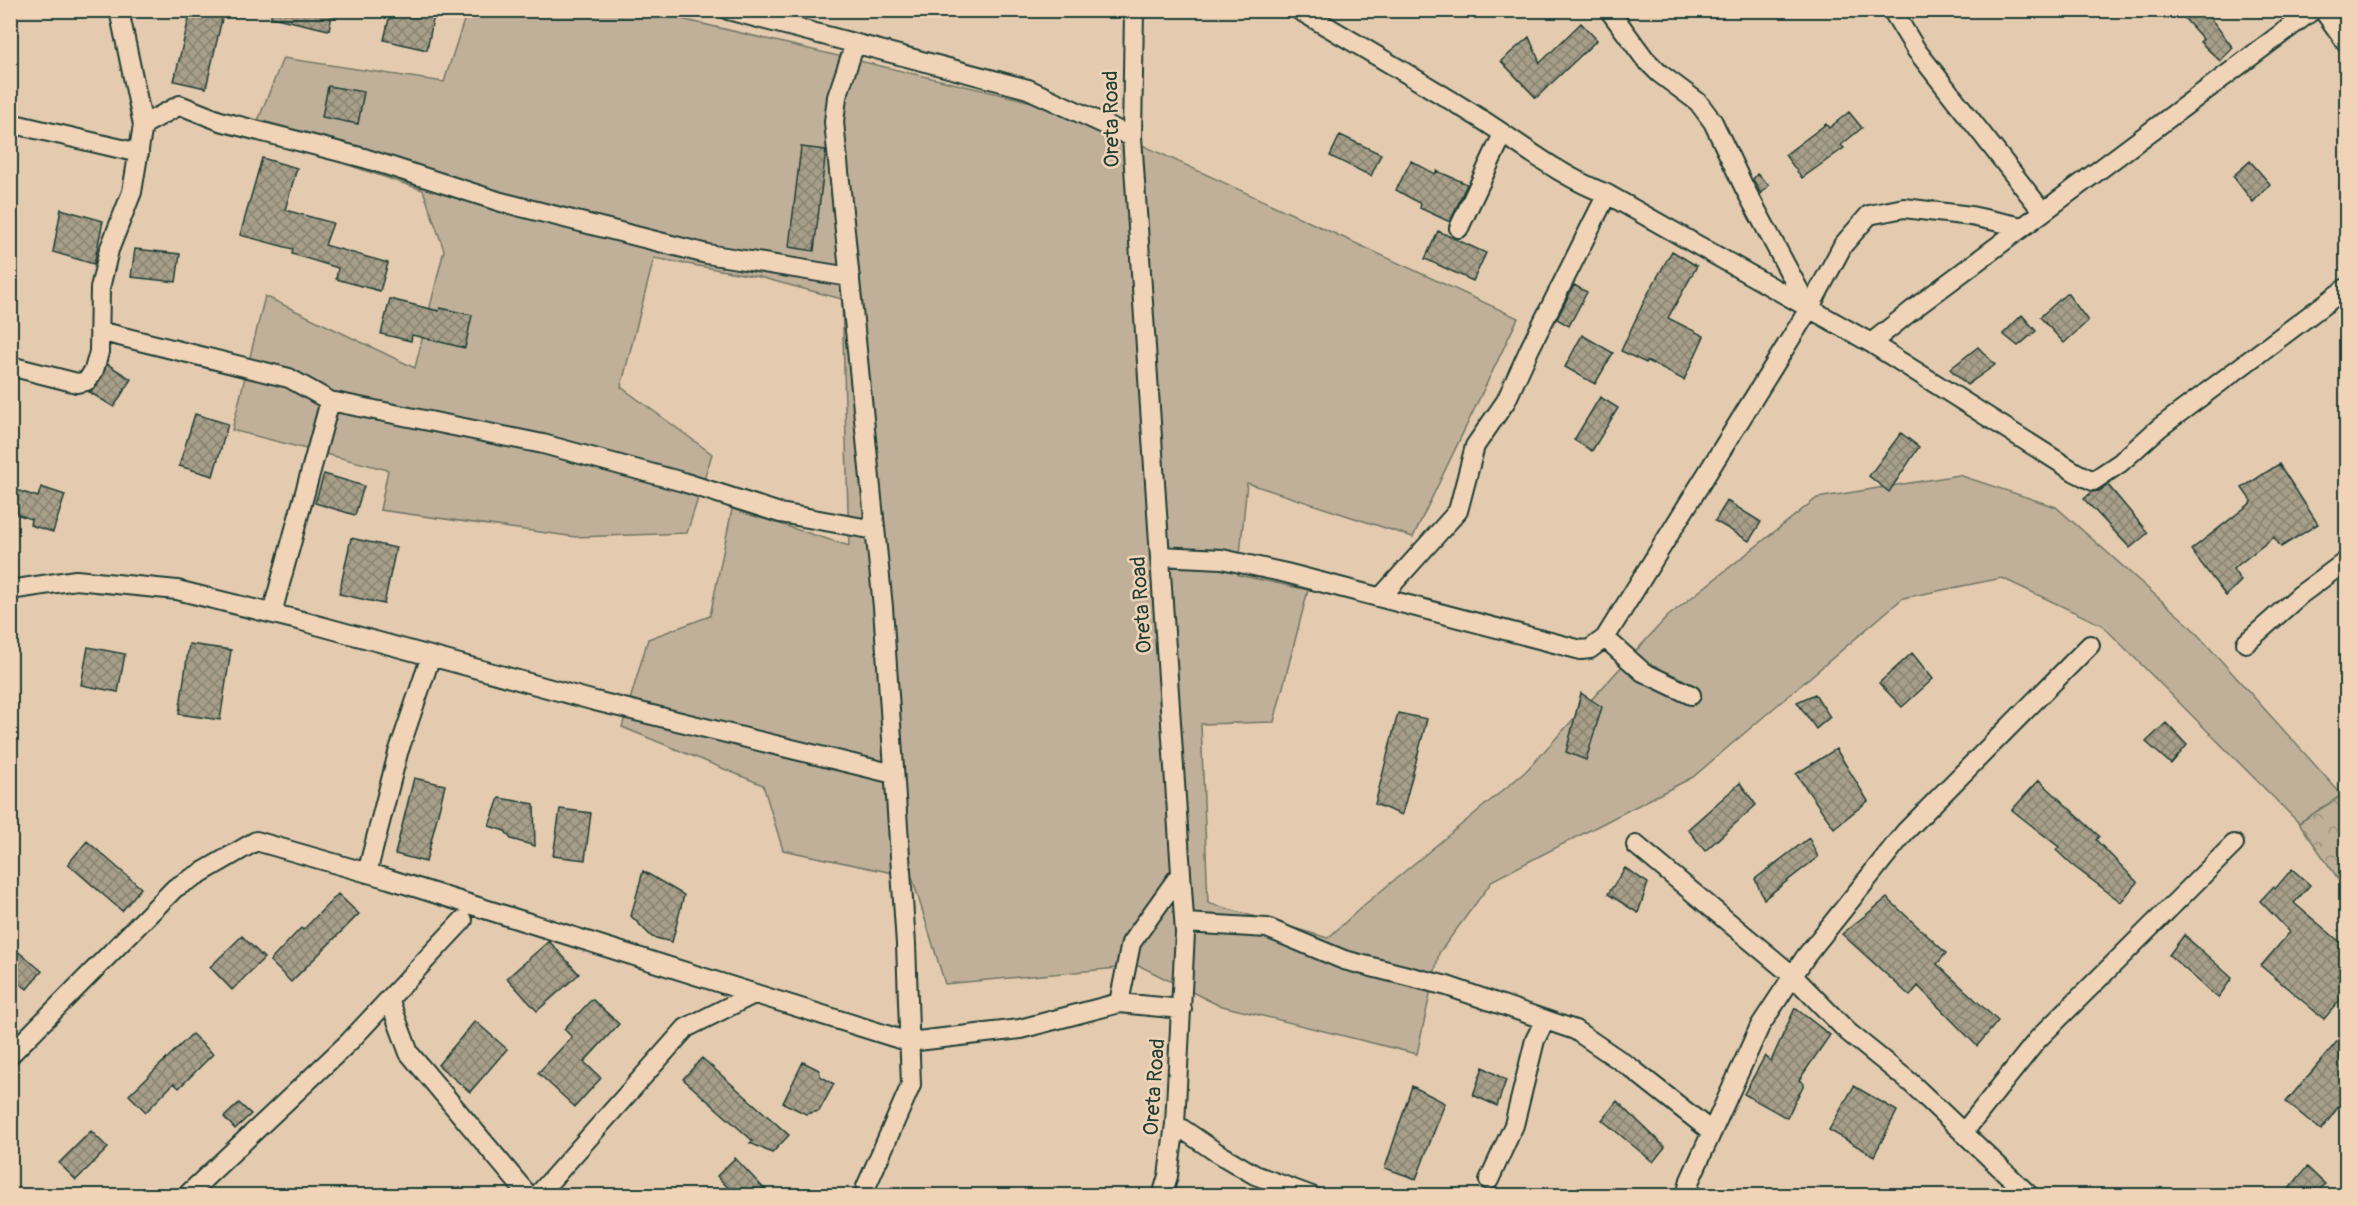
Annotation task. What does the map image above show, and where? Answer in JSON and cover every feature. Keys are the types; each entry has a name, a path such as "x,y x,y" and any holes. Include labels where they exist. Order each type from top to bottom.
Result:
{"street":[{"path":"10,366 77,383 87,381 97,363 100,288 109,250 132,192 143,124 119,10"},
{"path":"728,10 1028,90 1132,137"},
{"name":"Oreta Road","path":"1134,10 1132,137 1185,923 1175,1124 1168,1176 1162,1196"},
{"path":"1299,10 1448,98 1548,164 1592,189 1607,194 1871,343 2075,472 2093,481 2120,464 2159,429 2346,288"},
{"path":"1609,10 1645,60 1698,102 1713,122 1744,187 1809,309"},
{"path":"1892,10 1917,51 2043,212"},
{"path":"1871,343 2023,226 2313,10"},
{"path":"2323,10 2346,42"},
{"path":"855,44 837,97 834,122 883,607 906,944 911,1085 866,1187 866,1196"},
{"path":"143,124 180,105 220,121 364,158 513,205 707,254 850,277"},
{"path":"10,123 139,153"},
{"path":"1459,228 1503,134"},
{"path":"1381,597 1458,511 1475,446 1506,401 1607,194"},
{"path":"1160,556 1222,559 1381,597 1581,650 1590,649 1605,638 1809,309 1843,245 1869,215 1904,208 1971,216 2023,226"},
{"path":"99,331 289,378 330,401 543,444 682,482 780,513 875,531"},
{"path":"272,613 330,401"},
{"path":"2246,643 2300,595 2344,569"},
{"path":"10,590 76,580 177,590 272,613 595,701 894,774"},
{"path":"1605,638 1643,672 1691,695"},
{"path":"1686,1196 1690,1180 1760,1026 1792,975 1905,832 2090,645"},
{"path":"367,873 398,753 430,656"},
{"path":"10,1055 175,888 256,841 367,873 909,1042 1020,1029 1119,1003 1182,1009"},
{"path":"1963,1133 2038,1040 2234,844"},
{"path":"1636,845 1792,975 1848,1032 1911,1083 2030,1196"},
{"path":"1119,1003 1131,943 1182,873"},
{"path":"186,1196 349,1042 463,920"},
{"path":"1185,923 1267,927 1344,960 1447,986 1575,1030 1612,1058 1631,1068 1712,1132"},
{"path":"537,1196 686,1028 754,994"},
{"path":"388,999 409,1053 529,1196"},
{"path":"1489,1180 1514,1125 1535,1040 1545,1020"},
{"path":"1175,1124 1255,1175 1312,1196"}],"green space":[{"path":"467,11 648,11 1066,110 1518,318 1413,537 1247,483 1238,575 1308,590 1274,722 1201,724 1208,903 1328,938 1364,905 1525,772 1667,617 1817,498 1959,475 2056,507 2189,625 2342,795 2299,823 2102,625 2002,578 1903,598 1693,777 1493,880 1439,953 1417,1054 1218,1005 1140,966 945,984 912,877 783,850 763,785 622,727 648,639 710,616 732,509 849,546 842,299 759,277 654,258 621,387 712,454 687,533 576,537 380,510 388,470 232,430 265,296 415,368 444,250 423,190 253,133 283,58 444,82"},
{"path":"2342,795 2346,797 2346,890 2299,823"}],"building":[{"path":"191,10 224,10 206,88 174,81"},
{"path":"271,10 333,10 329,30 271,17"},
{"path":"391,10 435,10 427,50 384,40"},
{"path":"2177,10 2202,10 2233,48 2220,61 2200,42 2203,39"},
{"path":"1581,23 1597,40 1536,98 1501,61 1529,37 1540,63"},
{"path":"328,86 364,92 358,124 322,117"},
{"path":"1849,112 1862,128 1841,145 1844,148 1802,178 1785,155 1826,124 1829,128"},
{"path":"1340,135 1381,154 1371,176 1330,156"},
{"path":"801,147 826,150 814,251 789,247"},
{"path":"262,158 297,168 285,210 333,223 325,245 388,263 380,291 336,279 338,268 292,254 293,249 240,235"},
{"path":"1411,161 1435,174 1437,171 1467,184 1450,222 1420,208 1421,204 1396,190"},
{"path":"2250,161 2270,184 2253,202 2233,176"},
{"path":"1757,174 1769,185 1761,194 1753,179"},
{"path":"61,209 103,221 94,264 53,252"},
{"path":"1438,231 1486,253 1473,281 1425,259"},
{"path":"135,249 180,254 176,282 131,277"},
{"path":"1672,251 1697,266 1668,318 1704,336 1684,380 1621,351 1646,297"},
{"path":"1574,285 1587,292 1569,326 1557,319"},
{"path":"2067,293 2088,321 2064,343 2040,317"},
{"path":"390,299 439,311 440,308 472,315 465,348 412,335 411,341 381,334"},
{"path":"2022,315 2036,331 2018,346 2003,334"},
{"path":"1582,335 1613,353 1595,384 1565,367"},
{"path":"1978,347 1995,365 1967,385 1950,369"},
{"path":"107,364 131,379 114,407 89,392 96,387"},
{"path":"1600,397 1618,408 1592,451 1574,440"},
{"path":"195,414 228,424 213,476 179,466"},
{"path":"1901,433 1919,447 1889,492 1869,476"},
{"path":"2279,464 2318,524 2281,547 2274,537 2233,569 2241,581 2226,596 2191,550 2252,502 2242,488"},
{"path":"324,474 364,486 355,515 315,503"},
{"path":"2108,485 2148,533 2130,548 2084,499 2092,492 2099,491"},
{"path":"41,487 65,495 53,532 30,525 31,519 10,512 10,488 38,497"},
{"path":"1727,501 1761,522 1749,541 1715,521"},
{"path":"351,538 396,548 384,604 339,594"},
{"path":"189,644 231,650 220,720 179,714"},
{"path":"88,647 125,654 118,692 81,685"},
{"path":"1912,653 1933,679 1902,707 1879,683"},
{"path":"1581,693 1602,707 1586,760 1566,752"},
{"path":"1815,694 1830,717 1816,729 1797,702"},
{"path":"1398,713 1427,719 1402,815 1375,804"},
{"path":"2166,723 2187,745 2171,764 2146,742"},
{"path":"1836,749 1868,801 1834,828 1796,774"},
{"path":"414,778 445,785 426,862 395,854"},
{"path":"2039,780 2099,836 2096,840 2137,882 2121,902 2072,865 2056,850 2059,847 2012,810"},
{"path":"1740,783 1756,805 1705,851 1688,829"},
{"path":"499,798 534,804 535,846 511,839 505,831 489,826"},
{"path":"560,809 591,813 585,860 553,856"},
{"path":"1809,838 1818,857 1764,899 1755,879"},
{"path":"87,841 141,888 122,911 68,864"},
{"path":"1625,868 1648,883 1638,913 1608,894"},
{"path":"2292,869 2310,885 2294,903 2346,947 2346,967 2338,976 2346,984 2346,993 2324,1019 2261,966 2290,932 2260,901 2273,887 2275,889"},
{"path":"643,871 684,895 672,942 652,937 631,916"},
{"path":"338,894 359,914 291,982 270,961"},
{"path":"1887,898 1946,953 1937,964 1998,1021 1977,1046 1918,986 1910,996 1842,934"},
{"path":"2184,935 2232,978 2218,998 2169,955"},
{"path":"242,936 264,958 232,990 210,967"},
{"path":"549,941 579,974 537,1011 507,978"},
{"path":"10,945 42,971 27,989 10,976"},
{"path":"592,999 619,1024 584,1062 601,1078 575,1107 538,1073 572,1037 564,1029"},
{"path":"1795,1008 1830,1035 1799,1080 1804,1084 1787,1118 1744,1094 1765,1056 1771,1061"},
{"path":"475,1021 507,1049 470,1092 438,1065"},
{"path":"2346,1031 2346,1097 2321,1130 2286,1102"},
{"path":"192,1034 213,1054 179,1088 174,1083 146,1112 129,1095"},
{"path":"702,1058 789,1135 772,1153 750,1143 753,1141 683,1079"},
{"path":"803,1062 819,1070 820,1076 834,1084 819,1111 806,1114 783,1103"},
{"path":"1483,1067 1506,1080 1497,1106 1473,1095"},
{"path":"1412,1086 1445,1103 1416,1179 1385,1168"},
{"path":"1854,1086 1897,1111 1874,1156 1829,1130"},
{"path":"1617,1101 1665,1147 1653,1162 1602,1120"},
{"path":"239,1103 251,1114 235,1129 224,1117"},
{"path":"91,1131 108,1148 76,1180 59,1163"},
{"path":"735,1158 771,1196 736,1196 717,1176"},
{"path":"2307,1167 2325,1184 2313,1196 2283,1196"}]}
